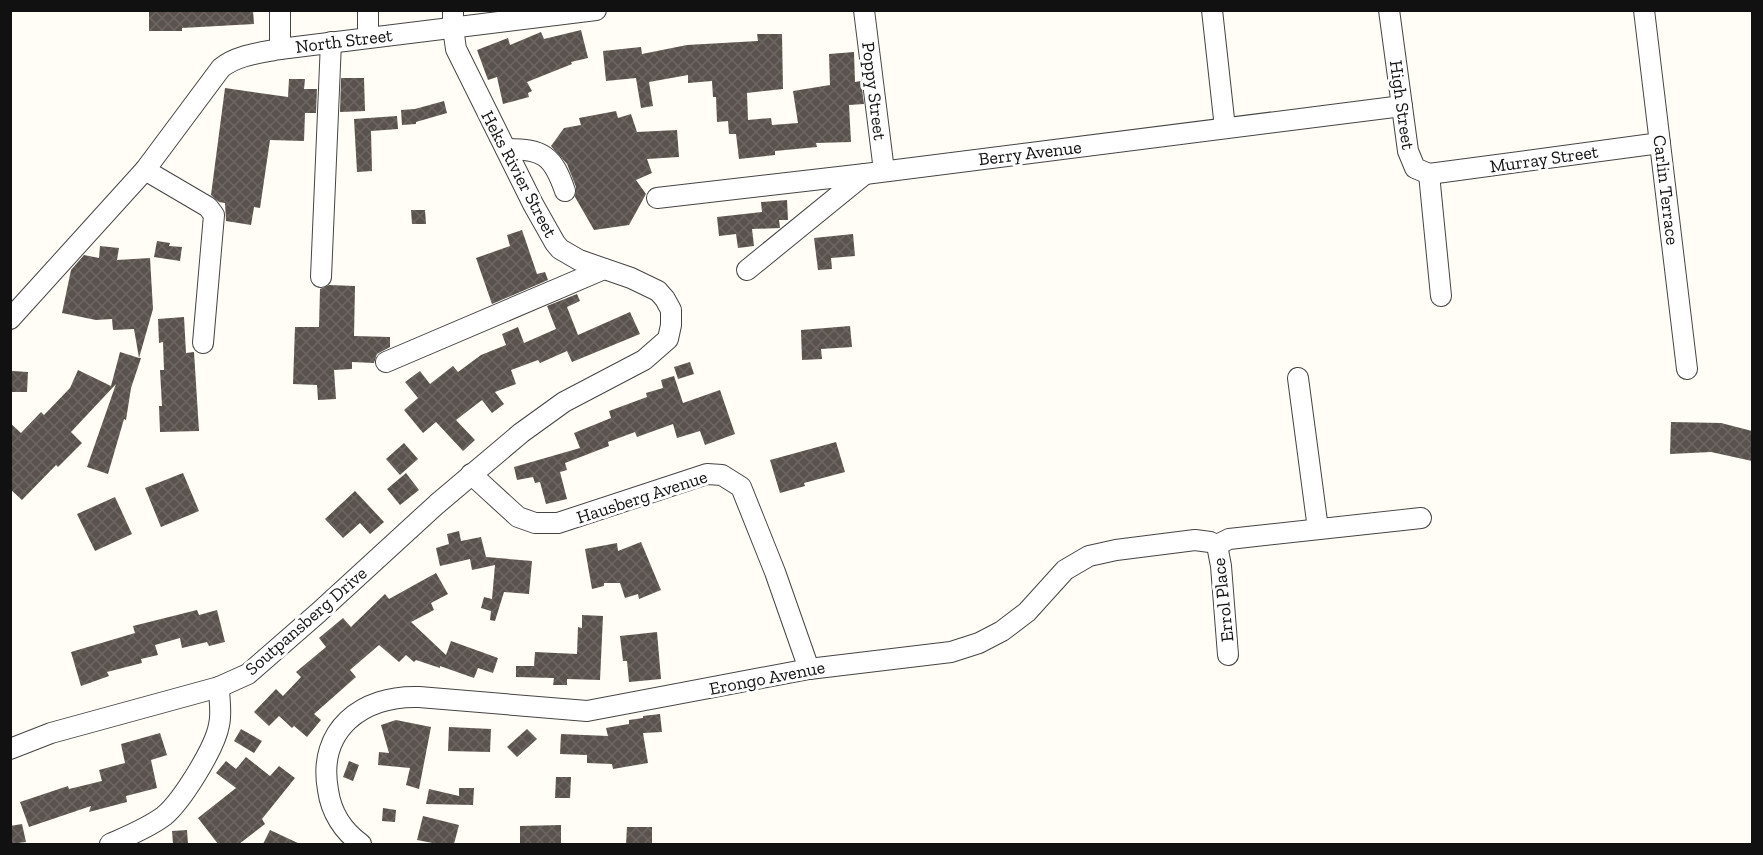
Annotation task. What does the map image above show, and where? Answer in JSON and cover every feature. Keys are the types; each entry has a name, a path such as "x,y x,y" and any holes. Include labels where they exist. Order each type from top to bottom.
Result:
{"street":[{"path":"280,10 280,49"},
{"path":"368,10 368,37"},
{"name":"North Street","path":"10,319 145,170 221,68 233,60 280,49 368,37 453,19 596,10"},
{"name":"Poppy Street","path":"864,10 884,171"},
{"path":"1212,10 1225,128"},
{"name":"High Street","path":"1389,10 1410,158 1415,168 1429,174"},
{"name":"Carlin Terrace","path":"1644,10 1687,369"},
{"name":"Heks Rivier Street","path":"453,19 456,49 555,243 560,249 579,260 643,283 658,291 671,310 668,339 662,346 644,360 581,392 545,414 471,474"},
{"path":"321,277 331,42"},
{"name":"Berry Avenue","path":"657,198 1402,106"},
{"name":"Murray Street","path":"1429,174 1660,143"},
{"path":"506,149 528,150 548,157 555,165 565,191"},
{"path":"145,170 208,207 214,215 203,343"},
{"path":"747,270 865,174"},
{"path":"1429,174 1441,296"},
{"path":"386,362 604,269"},
{"path":"1298,378 1318,529"},
{"name":"Hausberg Avenue","path":"471,474 518,517 544,524 574,519 707,474 722,476 735,482 741,487 809,669"},
{"name":"Soutpansberg Drive","path":"10,748 51,733 219,687 238,679 259,666 471,474"},
{"path":"1216,545 1229,539 1421,518"},
{"name":"Erongo Avenue","path":"361,844 345,830 332,807 326,773 330,747 341,727 362,709 390,699 419,697 587,711 809,669 921,657 965,649 1009,626 1027,612 1065,570 1083,559 1116,549 1195,540 1216,545"},
{"name":"Errol Place","path":"1216,545 1222,576 1228,655"},
{"path":"110,844 155,822 180,798 218,732 219,687"}],"building":[{"path":"149,10 253,10 254,24 182,28 182,31 149,31"},
{"path":"581,30 588,58 571,62 572,64 527,82 532,91 528,93 529,97 503,104 497,77 488,80 477,50 508,38 510,45 541,32 544,39"},
{"path":"757,34 782,34 783,89 747,93 748,120 771,118 772,125 798,123 793,91 830,85 829,54 854,52 855,82 861,81 864,104 849,105 851,142 816,143 817,147 775,151 775,155 739,159 736,134 729,134 728,121 717,122 716,97 713,97 712,81 688,83 688,75 649,82 653,106 641,108 636,78 606,81 603,51 641,47 642,54 687,45 758,41"},
{"path":"341,78 364,78 365,111 340,112"},
{"path":"289,79 305,79 304,89 317,89 316,113 305,113 304,141 270,140 260,208 254,207 251,225 226,221 225,203 219,202 211,195 225,88 288,97"},
{"path":"444,101 447,113 416,122 416,124 402,125 401,110 415,109"},
{"path":"616,111 618,118 631,114 637,132 677,130 679,157 647,159 652,173 636,180 646,194 629,225 594,230 575,197 576,187 567,164 551,146 564,128 581,125 579,118"},
{"path":"397,116 398,129 371,131 372,171 357,172 354,119"},
{"path":"787,200 788,220 779,220 780,228 752,229 754,246 738,248 736,234 719,236 717,217 762,212 761,202"},
{"path":"411,210 425,210 426,224 412,224"},
{"path":"522,230 537,274 545,272 548,280 492,304 476,258 510,246 507,235"},
{"path":"853,234 855,256 831,258 832,269 818,270 814,238"},
{"path":"157,241 170,243 169,246 182,247 180,261 154,257"},
{"path":"100,246 119,248 117,260 150,258 153,309 139,358 134,329 113,330 112,319 96,320 62,313 71,270 84,255 99,258"},
{"path":"329,285 355,286 354,336 390,337 390,347 377,354 374,363 352,362 352,369 334,370 336,399 318,400 317,385 293,384 295,327 319,327 320,289"},
{"path":"577,294 580,301 567,307 578,335 630,312 640,334 572,362 567,351 540,363 538,360 511,370 516,384 495,392 504,404 492,413 482,400 456,420 475,440 463,451 436,422 423,433 404,410 418,398 405,382 420,371 430,384 453,366 458,372 481,355 506,345 502,334 518,327 524,343 556,329 547,306"},
{"path":"184,317 186,353 194,352 199,431 160,432 159,406 162,406 160,370 164,370 163,342 159,343 158,319"},
{"path":"850,326 852,347 821,349 822,359 802,360 801,330"},
{"path":"120,352 141,358 131,388 126,420 124,419 108,474 87,467 116,384 71,432 82,443 58,467 56,465 22,500 10,489 10,423 21,433 41,412 44,415 70,388 78,370 111,386"},
{"path":"690,362 694,374 678,379 674,367"},
{"path":"12,371 28,372 27,392 12,392"},
{"path":"674,376 683,403 720,390 735,434 705,445 700,431 677,438 673,424 637,437 635,432 608,442 609,446 565,463 567,470 560,472 567,499 546,504 540,482 535,483 533,477 517,480 514,467 580,448 574,433 611,418 609,411 647,397 646,393 663,388 661,380"},
{"path":"1671,422 1721,423 1752,431 1752,461 1711,452 1670,454"},
{"path":"836,442 845,472 804,483 805,486 780,493 770,460"},
{"path":"404,443 418,459 400,475 386,459"},
{"path":"183,473 199,511 161,527 145,488"},
{"path":"406,473 419,490 400,505 387,489"},
{"path":"355,491 384,522 370,534 360,523 343,538 325,519"},
{"path":"115,497 132,534 95,551 77,514"},
{"path":"459,531 461,541 481,537 486,557 532,561 529,594 504,592 495,621 490,620 491,611 481,608 484,597 492,599 495,565 472,570 470,559 440,566 436,548 449,544 447,534"},
{"path":"641,542 661,590 639,599 638,594 625,598 620,583 604,583 604,586 592,589 585,549 617,543 618,551"},
{"path":"436,573 448,594 431,603 434,610 411,622 446,655 451,641 498,658 493,673 478,668 474,678 440,666 440,668 416,660 414,662 406,655 399,662 379,645 350,670 356,677 314,714 321,720 307,737 294,726 292,728 279,716 269,726 254,712 276,689 283,696 301,677 296,672 326,647 319,638 343,618 351,627 385,594 389,599"},
{"path":"197,610 199,615 217,610 225,642 209,646 207,642 182,648 180,638 155,645 158,655 141,659 142,663 107,672 109,676 81,686 71,652 135,633 133,626"},
{"path":"582,615 603,616 600,680 567,679 567,685 553,685 554,678 516,677 516,666 534,666 535,652 577,654 578,627 582,628"},
{"path":"657,632 661,679 629,682 627,661 623,661 620,636"},
{"path":"660,714 662,732 643,733 648,763 613,769 612,764 587,763 587,755 560,754 561,734 608,736 606,728 629,724 629,720 643,718 643,716"},
{"path":"396,720 431,727 419,789 406,785 410,768 378,765 379,752 389,753 381,725"},
{"path":"449,727 491,729 490,752 448,751"},
{"path":"241,729 262,741 254,753 234,741"},
{"path":"527,729 537,739 517,757 507,747"},
{"path":"160,733 167,755 151,760 157,788 126,796 127,802 89,812 91,806 29,827 20,802 68,786 69,789 102,781 99,770 125,763 121,744"},
{"path":"246,757 270,776 279,766 295,778 262,819 265,824 239,844 218,844 198,818 236,788 216,773 226,761 236,769"},
{"path":"349,761 359,765 353,781 343,777"},
{"path":"556,777 571,777 570,798 555,798"},
{"path":"459,788 474,788 473,805 426,804 429,789 459,796"},
{"path":"383,808 396,810 395,822 382,821"},
{"path":"423,816 459,825 454,844 417,840"},
{"path":"22,824 26,842 10,844 10,826"},
{"path":"561,825 561,844 520,844 520,826"},
{"path":"627,827 652,827 652,844 626,844"},
{"path":"187,830 188,844 173,844 172,831"},
{"path":"270,830 300,844 263,844"}]}
